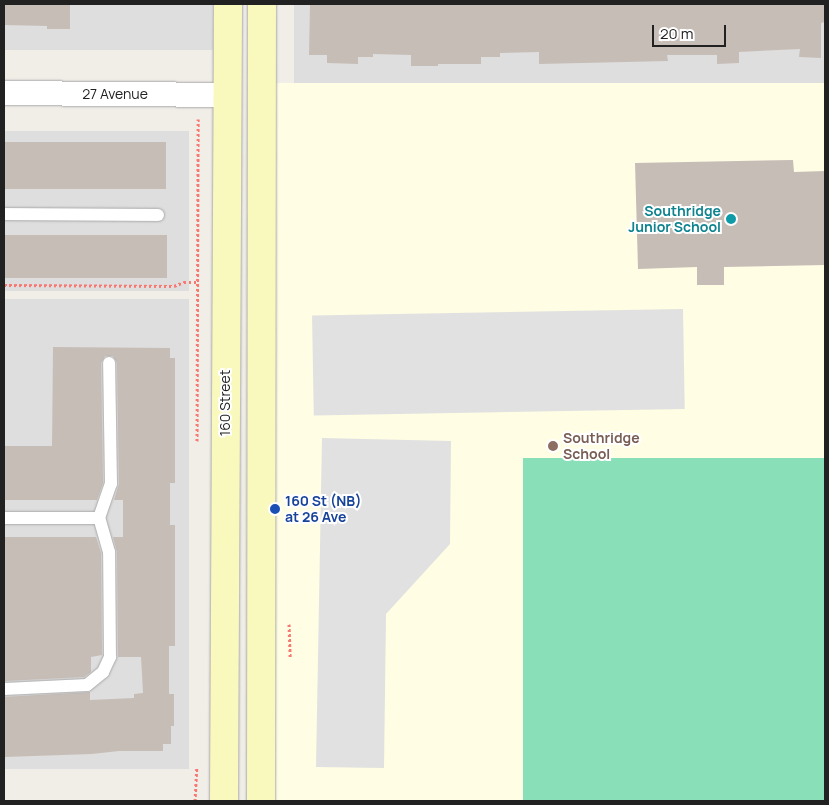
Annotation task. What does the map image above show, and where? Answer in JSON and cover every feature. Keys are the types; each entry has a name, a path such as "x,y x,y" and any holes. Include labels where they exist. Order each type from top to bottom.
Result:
{"main road":[{"name":"160 Street","path":"224,801 228,4"},
{"path":"261,801 262,4"},
{"path":"227,95 238,110 244,128 243,261 251,279 263,290"}],"street":[{"name":"27 Avenue","path":"4,93 227,95"}],"lane":[{"path":"4,214 158,215"},
{"path":"4,689 87,685 102,672 110,657 109,552 99,518 110,484 109,363"},
{"path":"4,518 99,518"}],"path":[{"path":"4,285 174,286 184,282 198,282"},
{"path":"194,776 195,801"}],"shaded area":[{"path":"4,4 213,4 213,50 4,50"},
{"path":"294,4 825,4 825,83 294,83"},
{"name":"Southridge School","path":"274,83 825,83 825,801 274,801"},
{"path":"4,131 189,131 189,291 4,291"},
{"path":"4,299 189,299 189,769 4,769"},
{"path":"683,309 685,409 314,415 312,315"},
{"path":"322,438 451,441 450,544 386,614 384,768 316,767"}],"green space":[{"path":"523,458 825,458 825,801 523,801"}],"building":[{"path":"4,4 70,4 70,29 47,29 47,26 4,25"},
{"path":"310,4 825,4 825,22 821,23 821,58 799,57 800,49 739,52 739,63 717,64 717,55 667,55 668,61 539,64 539,52 500,53 500,57 481,57 481,64 411,66 411,55 373,54 373,57 358,57 358,64 327,63 327,55 309,55"},
{"path":"4,142 166,142 166,189 4,189"},
{"name":"Southridge Junior School","path":"793,160 794,172 825,171 825,265 724,267 724,285 697,285 697,267 638,269 635,163"},
{"path":"4,235 167,235 167,278 4,278"},
{"path":"53,347 170,348 170,358 175,358 175,483 170,483 170,525 175,525 175,646 169,646 169,694 174,694 174,726 171,726 171,744 163,744 163,751 119,751 92,754 4,757 4,697 90,692 90,700 134,698 134,694 143,693 141,657 118,657 117,552 113,537 123,537 123,500 114,500 119,484 117,363 113,356 105,356 101,363 103,483 97,500 4,500 4,446 52,446"},
{"path":"4,537 96,537 101,553 102,655 91,657 91,672 84,677 4,681"}],"place":[{"name":"Southridge Junior School","path":"731,219"},
{"name":"Southridge School","path":"553,446"},
{"name":"160 St (NB) at 26 Ave","path":"275,509"}]}
